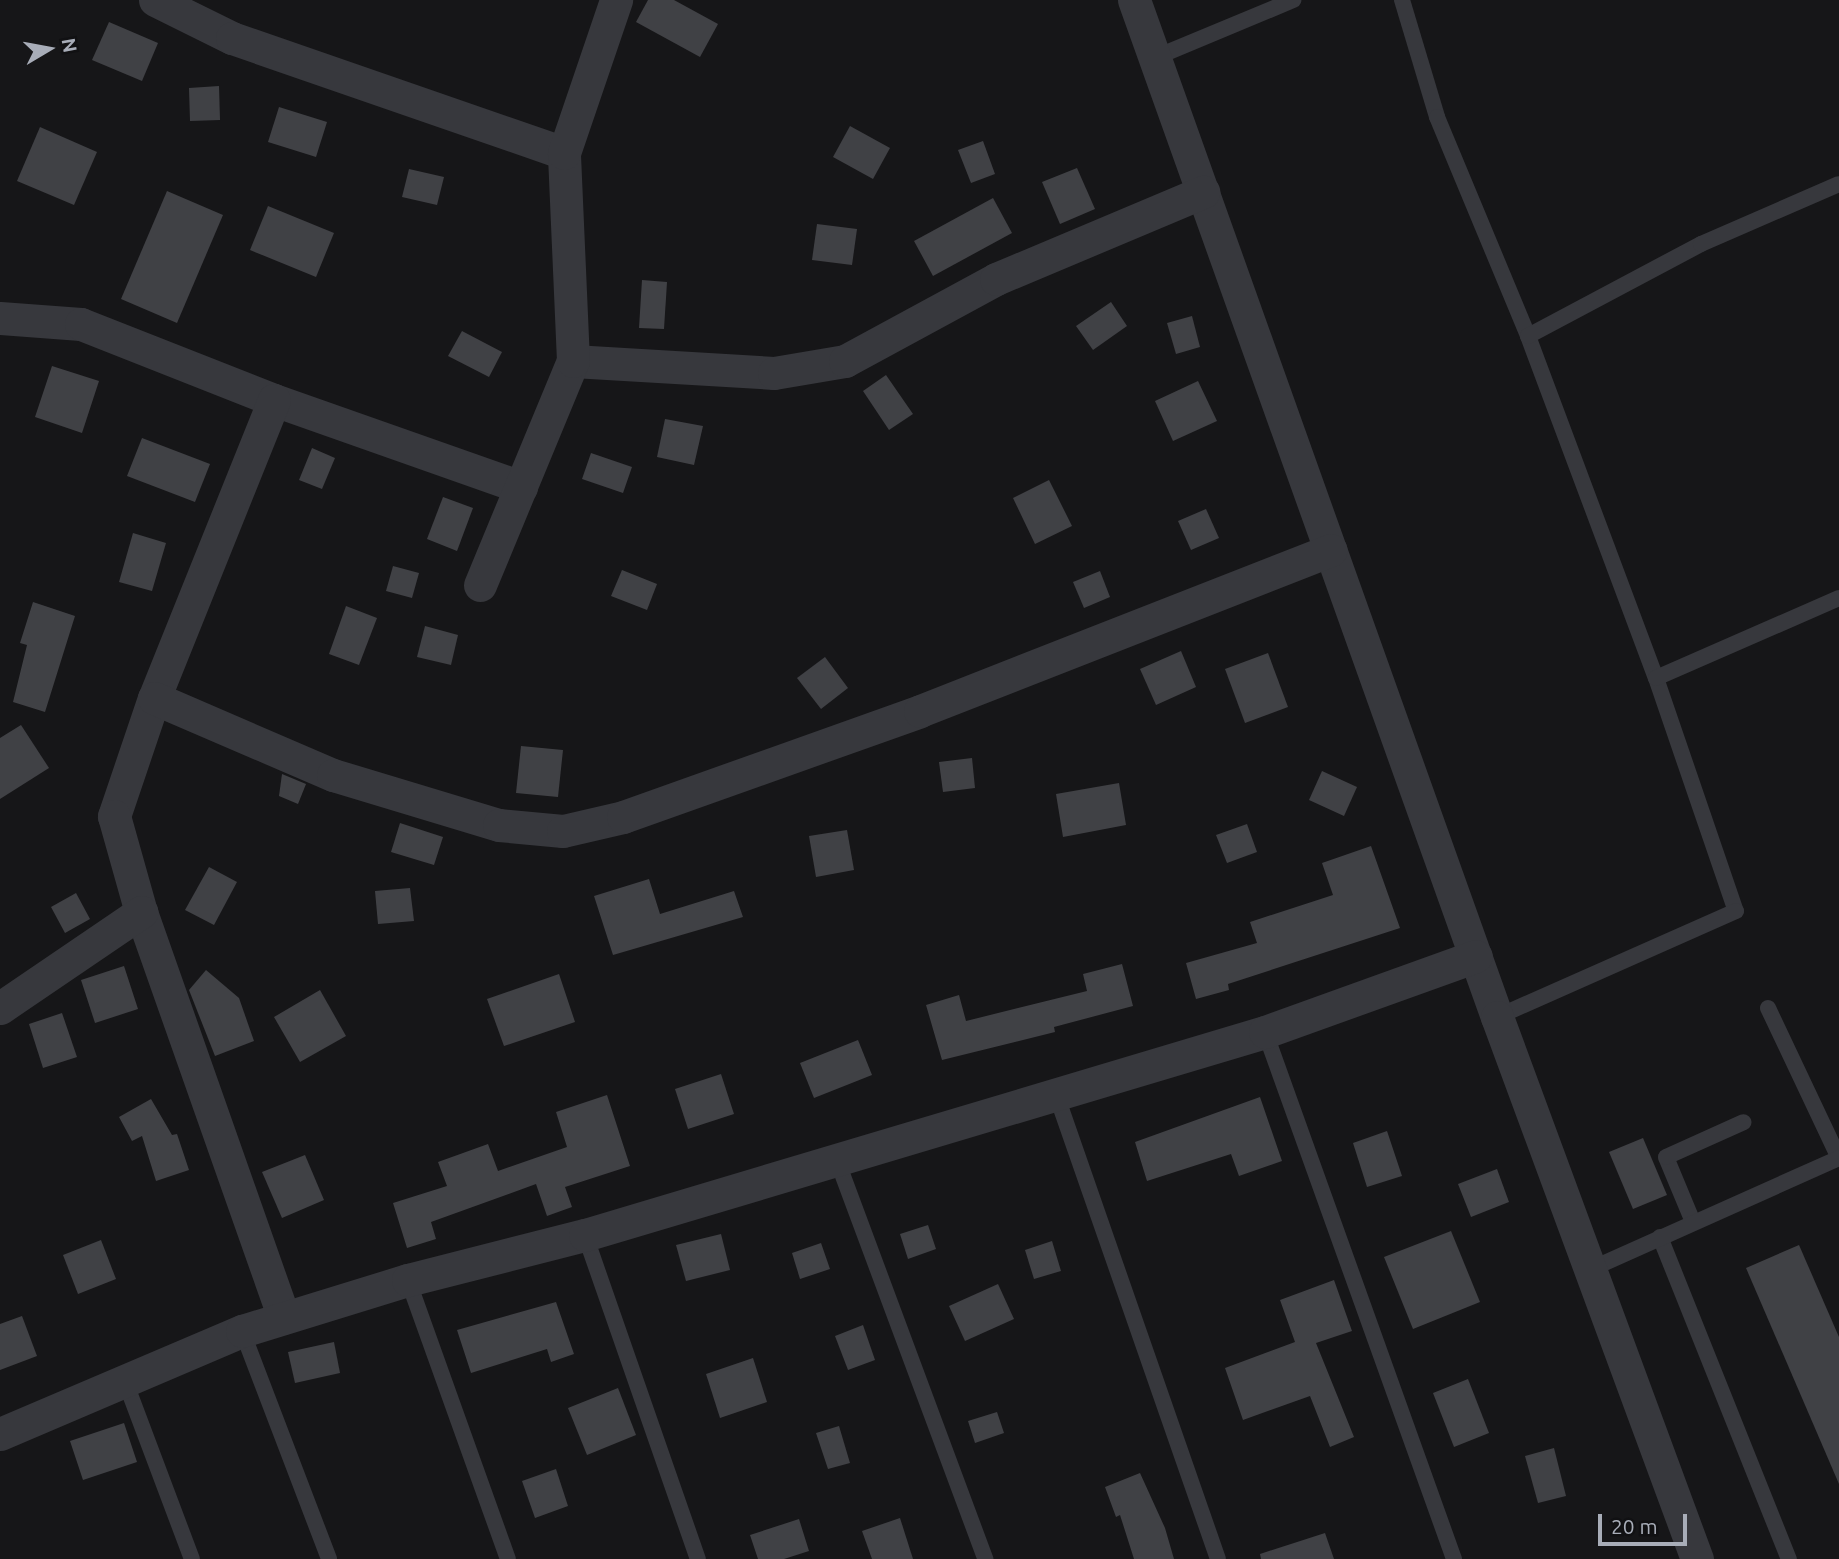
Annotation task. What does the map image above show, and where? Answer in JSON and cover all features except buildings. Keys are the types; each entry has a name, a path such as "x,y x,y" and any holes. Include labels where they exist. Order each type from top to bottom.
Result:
{"street":[{"path":"155,0 232,38 564,153"},
{"path":"480,585 573,361 564,153 616,0"},
{"path":"1134,0 1497,1017 1697,1559"},
{"path":"573,361 774,373 845,361 996,279 1203,192"},
{"path":"0,318 80,324 274,400 521,487"},
{"path":"274,400 154,698 114,816 141,912 284,1318"},
{"path":"154,698 333,775 499,825 563,831 624,817 920,711 1331,550"},
{"path":"0,1008 141,912"},
{"path":"0,1434 242,1331 408,1280 584,1235 1265,1032 1476,956"}],"lane":[{"path":"1154,58 1293,0"},
{"path":"1402,0 1437,117 1528,336 1656,678 1736,911 1497,1017"},
{"path":"1528,336 1701,244 1839,184"},
{"path":"1656,678 1839,597"},
{"path":"1591,1269 1839,1158 1768,1009"},
{"path":"1265,1032 1454,1559"},
{"path":"1056,1094 1218,1559"},
{"path":"1693,1222 1666,1157 1744,1122"},
{"path":"837,1160 985,1559"},
{"path":"584,1235 698,1559"},
{"path":"1660,1237 1789,1559"},
{"path":"408,1280 508,1559"},
{"path":"242,1331 329,1559"},
{"path":"125,1381 192,1559"}]}
